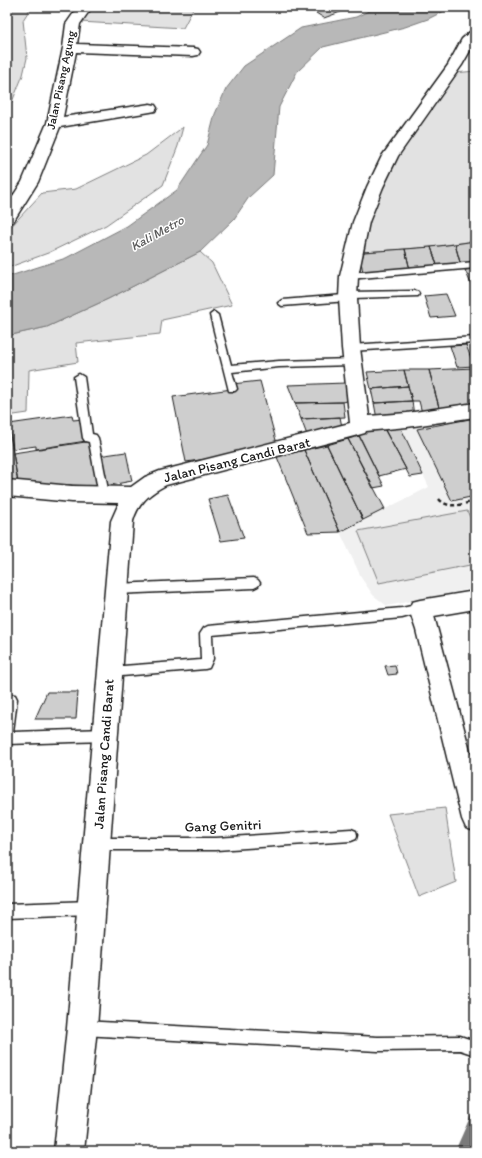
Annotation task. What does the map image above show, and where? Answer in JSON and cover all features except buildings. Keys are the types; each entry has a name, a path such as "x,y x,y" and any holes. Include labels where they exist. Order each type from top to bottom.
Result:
{"street":[{"name":"Jalan Pisang Agung","path":"7,218 14,199 30,182 54,123 70,48 73,24 85,7"},
{"path":"475,35 467,42 454,64 390,156 375,187 361,222 349,276 348,297 352,355 360,424 407,420 475,410"},
{"path":"70,48 193,52"},
{"path":"54,123 150,108"},
{"name":"Jalan Pisang Candi Barat","path":"69,1151 82,1028 122,521 128,503 134,495 160,479 246,455 355,430 360,424"},
{"path":"7,488 72,494 134,495"},
{"path":"475,600 420,610 427,630 475,819"}],"lane":[{"path":"349,276 475,265"},
{"path":"282,303 348,297 415,294"},
{"path":"214,315 232,389"},
{"path":"227,369 475,340"},
{"path":"79,377 88,438 92,438 104,495"},
{"path":"116,589 254,583"},
{"path":"110,672 200,666 204,664 207,659 206,634 213,630 402,613 420,610"},
{"path":"7,699 10,699 7,732"},
{"path":"7,738 106,735"},
{"name":"Gang Genitri","path":"97,844 216,844 351,835"},
{"path":"7,911 92,908"},
{"path":"82,1028 378,1044 460,1043 471,1046"}],"path":[{"path":"439,499 442,504 448,506 475,501"}],"shaded area":[{"path":"7,7 41,7 39,10 30,9 23,20 27,58 23,75 12,102 7,101"},
{"path":"91,7 194,7 183,28 80,22"},
{"path":"475,71 475,241 431,247 364,252 368,228 375,204 394,160 455,73"},
{"path":"183,127 178,146 163,185 106,225 48,253 7,268 7,231 42,193 76,189 146,155"},
{"path":"200,252 212,263 232,305 162,320 160,334 76,343 78,362 29,370 28,413 7,416 7,336 47,327 108,299"},
{"path":"475,413 475,588 387,606 373,595 362,579 340,532 429,487 399,424"},
{"path":"467,511 475,527 475,564 379,583 358,531"},
{"path":"445,808 456,882 419,897 388,814"}],"water":[{"name":"Kali Metro","path":"377,7 452,7 428,19 405,27 323,47 297,72 279,107 273,175 249,197 234,219 200,252 108,299 47,327 7,336 7,277 66,258 127,226 177,190 207,145 215,114 226,89 244,66 301,28 356,17"}],"waterway":[{"path":"461,1151 475,1119"}]}
